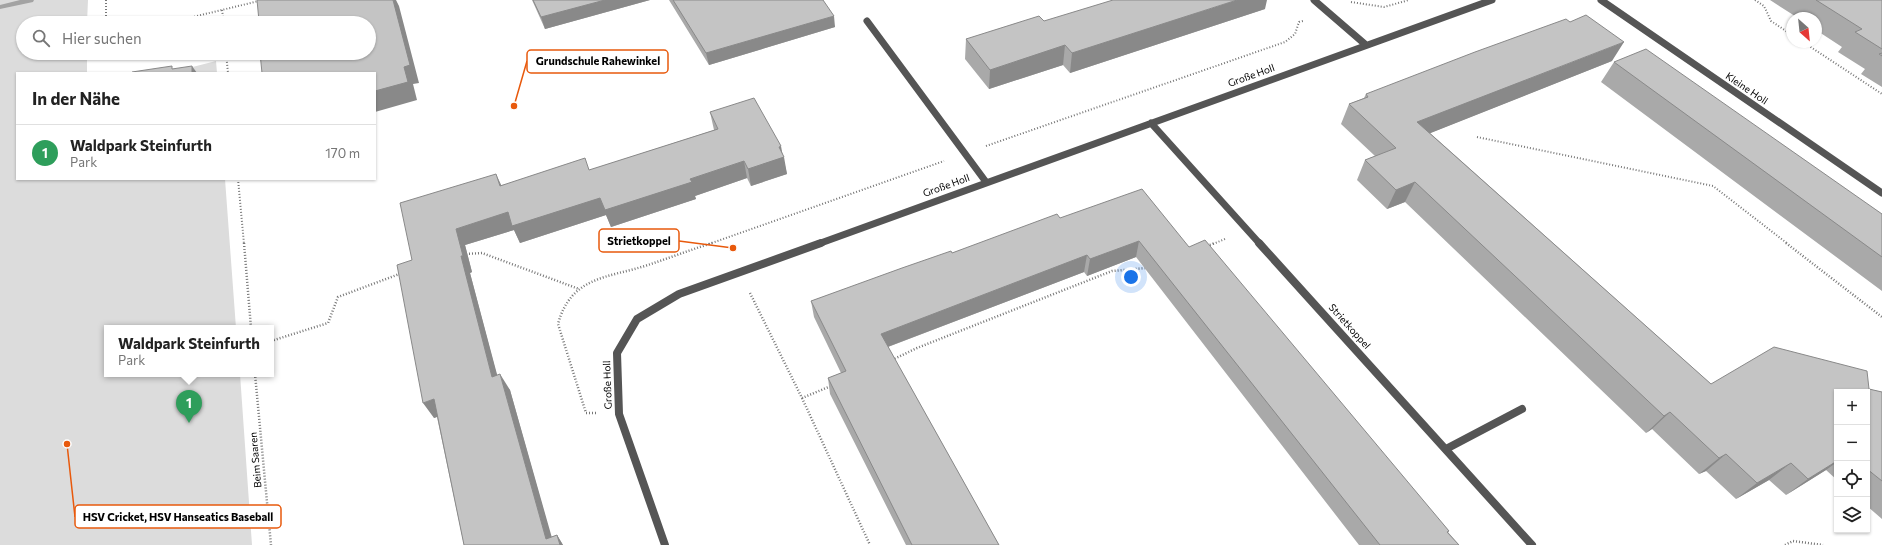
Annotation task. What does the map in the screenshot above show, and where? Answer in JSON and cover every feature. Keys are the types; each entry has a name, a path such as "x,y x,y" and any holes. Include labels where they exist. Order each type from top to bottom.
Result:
{"street":[{"path":"1314,0 1366,45"},
{"name":"Große Holl","path":"665,545 619,414 617,353 636,319 678,294 1492,0"},
{"name":"Kleine Holl","path":"1601,0 1882,193"},
{"path":"867,21 986,182"},
{"name":"Strietkoppel","path":"1151,123 1532,545"},
{"path":"1446,449 1522,409"}],"path":[{"path":"106,0 106,16"},
{"path":"197,16 263,0"},
{"path":"1348,4 1351,1 1384,7 1409,0"},
{"path":"1755,0 1764,6 1771,21 1786,31"},
{"path":"222,10 223,16"},
{"path":"619,414 586,413 558,324 560,314 567,301 585,284 600,278 646,266 1285,42 1293,38 1298,31 1299,22 1305,21"},
{"path":"1812,48 1882,94"},
{"path":"227,60 228,72"},
{"path":"1477,137 1713,186 1882,317"},
{"path":"238,180 251,325"},
{"path":"1200,249 1248,230"},
{"path":"460,255 482,253 579,289"},
{"path":"890,361 916,348 1112,271 1149,267"},
{"path":"740,271 802,398 870,545"},
{"path":"274,340 328,323 338,297 405,272"},
{"name":"Beim Saaren","path":"255,377 271,545"},
{"path":"802,398 838,383"},
{"path":"1785,545 1793,541 1823,545"}],"shaded area":[{"path":"0,0 88,0 87,16 16,16 16,60 87,60 87,72 16,72 16,180 225,180 236,325 104,325 104,377 240,377 252,545 0,545"},
{"path":"216,61 217,72 173,72"}],"building":[{"path":"257,0 393,0 410,65 404,67 408,82 376,91 376,72 262,72 261,60 376,60 376,16 259,16"},
{"path":"533,0 605,0 541,17"},
{"path":"673,0 823,0 834,16 706,53"},
{"path":"1113,0 1237,0 1072,53 1065,45 990,70 966,39 1039,16 1044,21"},
{"path":"1816,0 1882,0 1882,49 1855,32 1862,29"},
{"path":"1586,15 1624,42 1417,122 1711,384 1774,347 1867,371 1869,389 1834,389 1834,463 1808,479 1791,463 1757,483 1726,454 1719,458 1670,412 1664,416 1415,182 1396,190 1365,160 1396,148 1349,104 1368,97 1366,94 1475,52 1566,19 1570,22"},
{"path":"1646,49 1882,214 1882,257 1614,62"},
{"path":"172,66 172,69 192,66 192,72 132,72"},
{"path":"754,98 781,146 779,147 784,157 748,169 744,161 690,179 692,182 605,210 600,198 512,226 508,212 456,229 463,256 461,256 492,377 500,374 546,539 557,535 560,545 464,545 434,399 423,403 397,265 412,260 400,203 496,174 500,186 585,158 589,170 718,129 710,112"},
{"path":"1142,189 1189,247 1205,240 1449,531 1447,532 1459,545 1380,545 1139,241 1090,259 1087,255 881,334 999,545 912,545 828,378 846,371 811,301 951,251 952,253 1057,214 1060,218"},
{"path":"1870,389 1882,392 1882,481 1870,471"}],"waterway":[{"path":"0,7 30,0"}],"place":[{"name":"Grundschule Rahewinkel","path":"514,106"},
{"name":"Strietkoppel","path":"733,248"},
{"name":"Waldpark Steinfurth","path":"189,423"},
{"name":"HSV Cricket, HSV Hanseatics Baseball","path":"67,444"}]}
